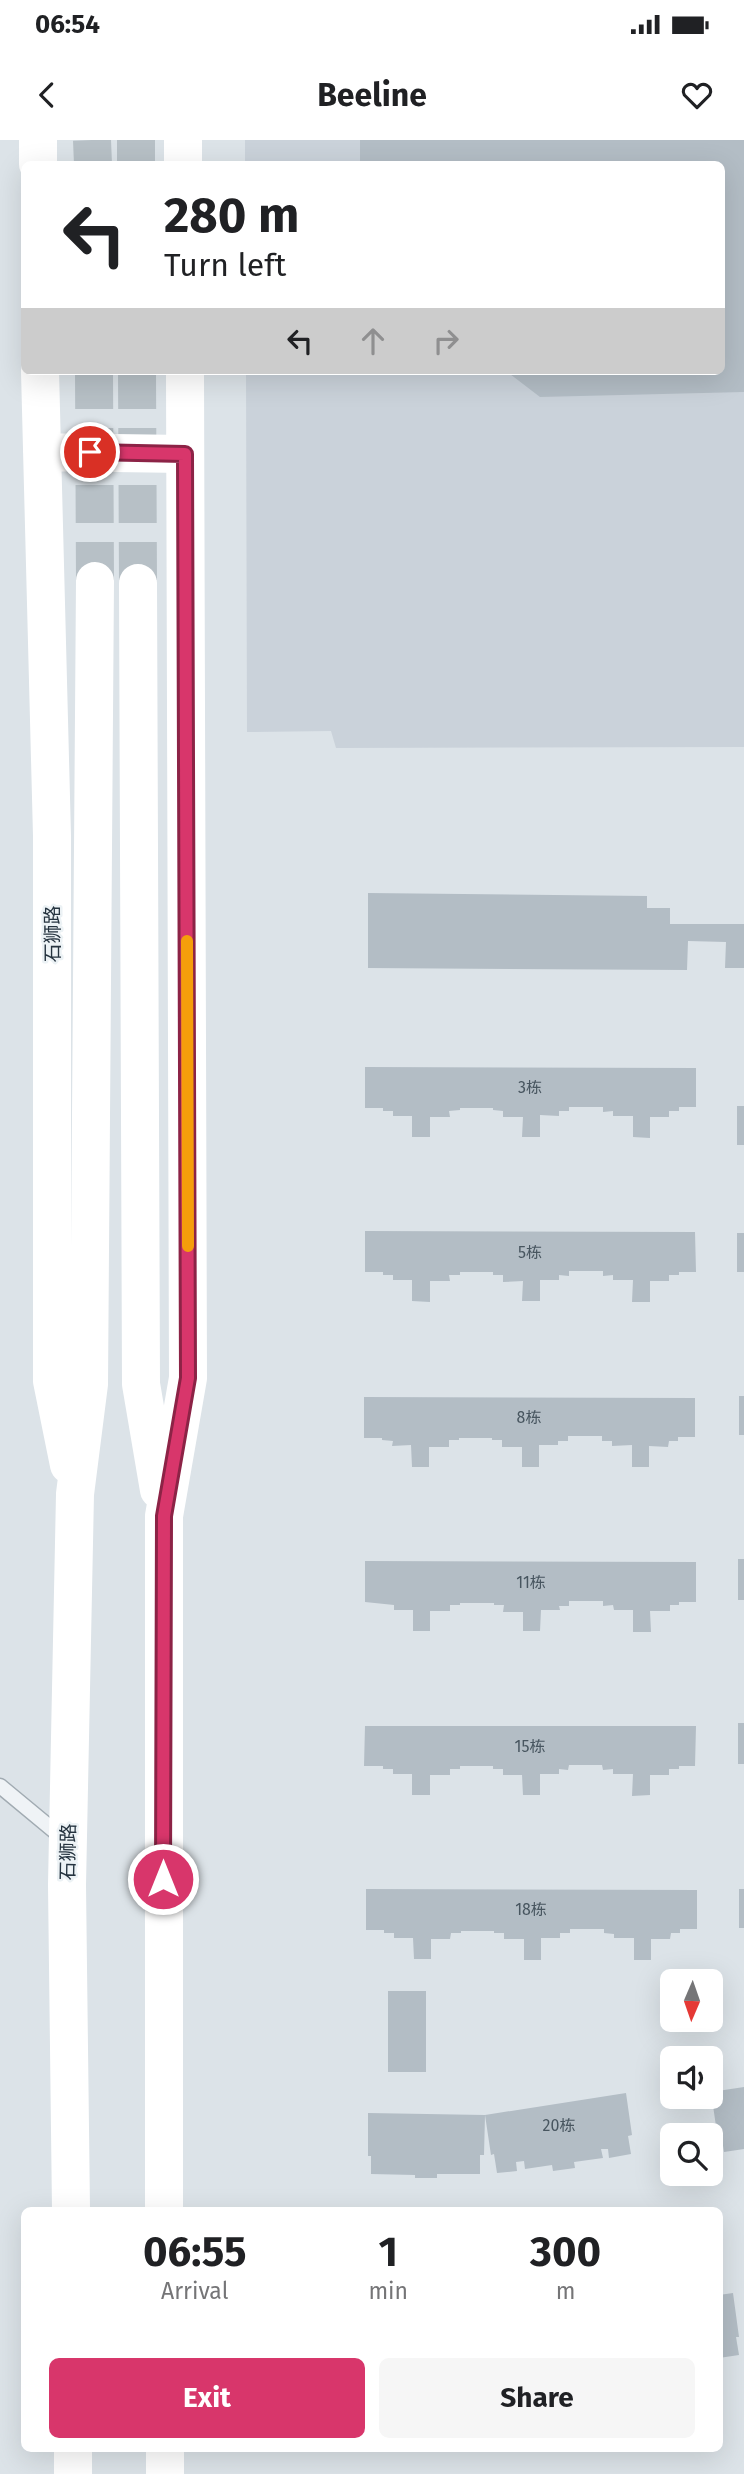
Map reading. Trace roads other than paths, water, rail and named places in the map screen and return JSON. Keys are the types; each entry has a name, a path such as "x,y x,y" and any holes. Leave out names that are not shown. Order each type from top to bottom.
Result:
{"main road":[{"path":"38,140 38,161"},
{"path":"183,140 183,161"},
{"name":"石狮路","path":"40,375 52,850 52,1381 75,1494"},
{"path":"164,2207 164,1516 188,1378 185,375"},
{"path":"42,452 185,454"},
{"name":"石狮路","path":"71,2207 68,1842 75,1494 89,1384 95,581"},
{"path":"138,583 141,1384 164,1516"},
{"path":"73,2452 73,2474"},
{"path":"164,2452 165,2474"}],"lane":[{"path":"0,1786 68,1842"}],"tunnel":[{"path":"92,140 93,161"},
{"path":"136,140 136,161"},
{"path":"94,375 95,581"},
{"path":"137,375 138,583"}]}
